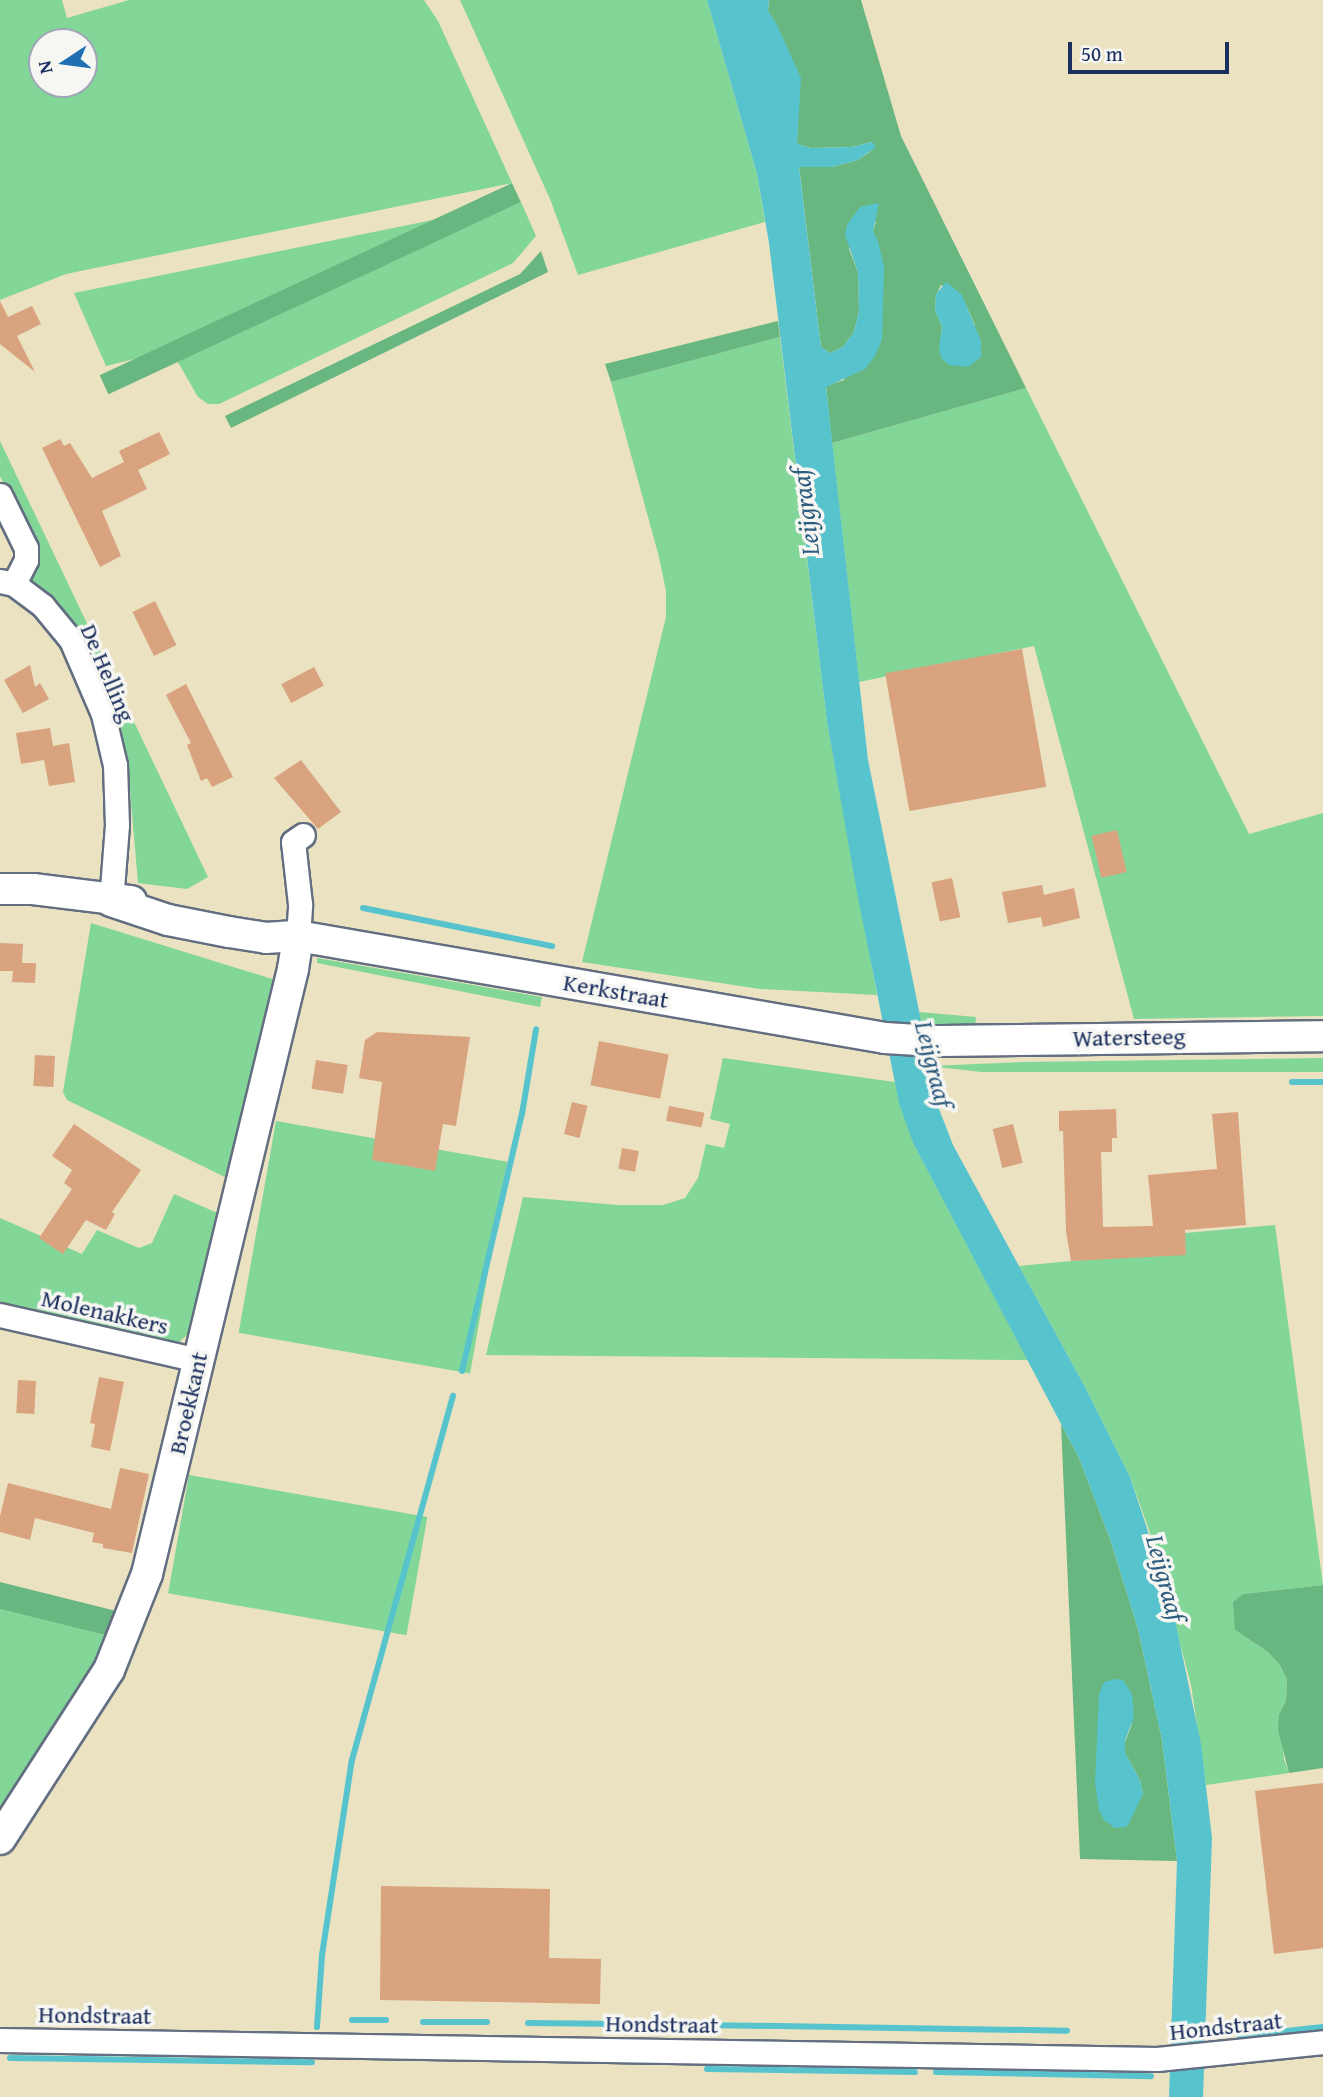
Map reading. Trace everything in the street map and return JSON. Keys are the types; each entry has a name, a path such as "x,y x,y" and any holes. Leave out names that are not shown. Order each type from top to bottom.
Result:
{"street":[{"path":"0,495 26,548 26,560 7,583"},
{"name":"De Helling","path":"7,583 43,606 71,640 103,714 114,765 117,825 111,901"},
{"path":"298,936 300,904 293,842 303,835"},
{"name":"Kerkstraat","path":"0,889 33,889 111,901 168,920 229,932 266,938 298,936 885,1038 935,1041"},
{"name":"Broekkant","path":"0,1839 109,1670 147,1574 293,970 298,936"},
{"name":"Watersteeg","path":"935,1041 1323,1035"},
{"name":"Molenakkers","path":"0,1315 198,1360"},
{"name":"Hondstraat","path":"0,2040 1167,2059 1323,2042"}],"green space":[{"path":"0,0 62,0 67,18 129,0 424,0 438,21 512,183 66,274 0,300"},
{"path":"460,0 707,0 757,174 765,222 578,275 550,199"},
{"path":"769,0 861,0 901,136 1026,388 832,443 826,386 844,380 880,252 873,231 876,221 849,249 858,272 859,311 854,332 843,347 830,353 821,347 799,166 832,167 858,160 871,151 872,142 852,147 811,148 797,144 798,114 768,11","holes":["941,285 965,303 975,325 941,334 942,327 935,310 936,295"]},
{"path":"512,183 521,202 109,394 100,375"},
{"path":"521,202 536,236 513,263 219,404 208,404 198,397 171,350 106,366 74,293"},
{"path":"541,251 548,272 231,428 225,416 520,274"},
{"path":"778,321 780,337 611,382 605,364"},
{"path":"780,337 827,722 877,995 760,989 582,962 666,617 666,591 659,557 611,382"},
{"path":"1026,388 1249,834 1323,813 1323,1016 1134,1019 1034,646 859,682 832,443"},
{"path":"0,441 208,877 187,889 138,883 130,791 107,697 82,643 28,587 27,573 37,554 0,476"},
{"path":"91,923 279,981 231,1180 67,1100 63,1092"},
{"path":"317,958 542,997 540,1007 317,963"},
{"path":"919,1012 976,1017 975,1026 923,1030"},
{"path":"723,1058 895,1082 913,1143 1028,1360 486,1355 523,1197 618,1205 663,1205 685,1198 698,1178 706,1144 724,1148 730,1124 710,1119"},
{"path":"1323,1058 1323,1072 981,1072 930,1066 1023,1062"},
{"path":"276,1121 507,1162 470,1374 239,1333"},
{"path":"174,1194 222,1215 197,1318 188,1334 177,1344 0,1314 0,1218 82,1254 97,1230 139,1248 152,1243"},
{"path":"1275,1225 1323,1585 1243,1594 1235,1630 1268,1652 1280,1665 1287,1680 1286,1700 1279,1714 1284,1759 1289,1773 1206,1785 1191,1685 1153,1541 1130,1477 1019,1266 1164,1252 1163,1235"},
{"path":"1061,1424 1079,1458 1110,1539 1138,1629 1162,1740 1177,1861 1080,1859","holes":["1099,1694 1132,1724 1125,1742 1125,1753 1140,1780 1143,1794"]},
{"path":"189,1475 427,1517 406,1635 168,1593"},
{"path":"0,1582 119,1612 113,1637 0,1609"},
{"path":"1323,1585 1323,1768 1289,1773 1278,1730 1279,1714 1286,1700 1287,1680 1280,1665 1268,1652 1235,1630 1233,1602 1243,1594"},
{"path":"0,1608 109,1636 79,1693 0,1820"}],"water":[{"name":"Leijgraaf","path":"707,0 769,0 768,11 801,78 797,144 811,148 852,147 872,142 876,147 858,160 832,167 799,167 821,347 830,353 843,347 854,332 859,311 858,272 845,235 847,225 860,207 879,203 873,231 884,267 882,339 875,356 865,369 826,387 868,760 939,1109 953,1145 1085,1387 1130,1477 1171,1601 1201,1744 1212,1838 1203,2097 1169,2097 1177,1861 1162,1740 1138,1629 1110,1539 1079,1458 913,1143 899,1103 858,898 827,722 769,243 757,174"},
{"path":"946,282 962,295 981,341 981,357 968,367 949,365 941,358 939,348 942,327 935,310 936,294"},
{"path":"1123,1680 1132,1694 1134,1717 1125,1741 1125,1753 1140,1780 1143,1794 1126,1827 1115,1828 1104,1820 1099,1810 1095,1783 1099,1694 1104,1682"}],"building":[{"path":"0,301 8,317 32,306 41,324 17,336 35,372 0,344"},
{"path":"159,432 170,454 138,470 147,489 102,511 121,556 100,567 42,448 60,439 64,446 70,443 92,478 124,462 119,451"},
{"path":"155,601 176,645 154,656 133,612"},
{"path":"1022,649 1046,787 909,811 885,673"},
{"path":"30,665 35,687 40,683 49,699 23,713 4,680"},
{"path":"314,667 324,686 291,703 281,684"},
{"path":"186,684 233,777 212,787 207,778 201,781 187,745 191,743 166,695"},
{"path":"50,728 53,746 69,743 75,782 49,786 44,760 21,764 16,733"},
{"path":"301,760 341,812 318,829 274,778"},
{"path":"1117,830 1127,872 1101,878 1092,836"},
{"path":"952,878 960,917 940,921 931,882"},
{"path":"1042,885 1044,895 1074,888 1080,918 1043,927 1041,917 1008,923 1002,892"},
{"path":"0,943 23,944 22,963 36,963 35,983 12,982 13,971 0,971"},
{"path":"377,1032 470,1037 456,1126 443,1124 435,1171 372,1160 382,1082 359,1078 365,1040"},
{"path":"599,1041 669,1055 660,1099 590,1085"},
{"path":"35,1055 55,1056 53,1087 33,1086"},
{"path":"316,1060 348,1065 343,1094 311,1089"},
{"path":"572,1102 588,1106 580,1138 564,1134"},
{"path":"669,1106 704,1113 701,1128 666,1121"},
{"path":"1116,1109 1117,1138 1112,1138 1112,1152 1101,1152 1103,1227 1153,1226 1148,1175 1217,1169 1212,1114 1238,1112 1246,1225 1185,1230 1186,1255 1071,1261 1066,1231 1063,1131 1059,1131 1059,1111"},
{"path":"74,1124 141,1170 112,1212 115,1214 106,1230 86,1220 63,1254 39,1238 72,1189 64,1183 72,1170 52,1156"},
{"path":"1013,1124 1023,1163 1002,1168 993,1129"},
{"path":"622,1148 639,1151 635,1172 618,1169"},
{"path":"99,1377 124,1382 110,1451 91,1447 95,1424 90,1423"},
{"path":"18,1380 36,1381 34,1414 16,1413"},
{"path":"120,1468 149,1474 132,1553 103,1548 103,1544 92,1542 94,1533 35,1518 30,1540 0,1532 0,1516 8,1483 111,1509"},
{"path":"1323,1783 1323,1948 1274,1954 1255,1791"},
{"path":"381,1886 550,1889 549,1958 601,1959 600,2004 380,2000"}],"waterway":[{"path":"363,908 552,946"},
{"path":"462,1371 522,1114 536,1029"},
{"path":"1292,1082 1323,1082"},
{"path":"317,2027 322,1955 352,1760 453,1396"},
{"path":"352,2020 386,2020"},
{"path":"423,2022 487,2022"},
{"path":"528,2023 625,2024"},
{"path":"643,2024 1067,2031"},
{"path":"1240,2036 1323,2027"},
{"path":"10,2058 312,2062"},
{"path":"707,2069 915,2072"},
{"path":"936,2072 1151,2076"}]}
